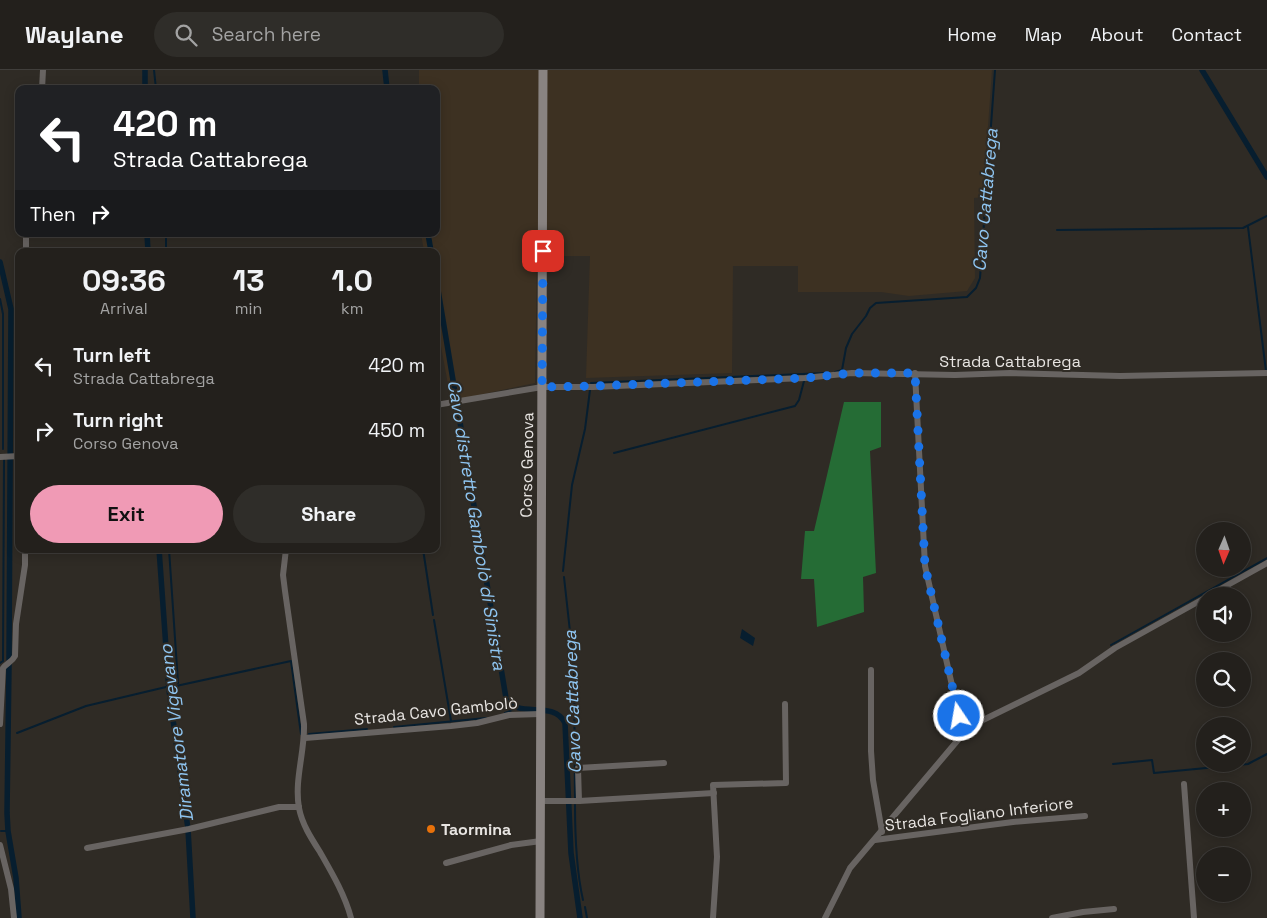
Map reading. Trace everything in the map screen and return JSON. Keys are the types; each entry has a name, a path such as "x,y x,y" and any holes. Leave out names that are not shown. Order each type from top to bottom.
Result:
{"main road":[{"name":"Corso Genova","path":"540,918 543,70"}],"street":[{"path":"42,70 42,85"},
{"name":"Strada Cattabrega","path":"440,404 542,387 806,378 852,373 955,375 1010,373 1120,376 1267,373"},
{"path":"915,373 925,566 962,734"},
{"path":"0,457 13,456"},
{"path":"0,724 3,668 15,656 16,624 25,565 25,553"},
{"path":"286,553 285,591 304,714 305,738 300,764 299,807 306,829 339,889 351,918"},
{"name":"Strada Fogliano Inferiore","path":"1224,587 1267,563"},
{"name":"Strada Fogliano Inferiore","path":"825,918 850,868 876,840 962,734 981,721 1079,673 1115,648 1196,603"},
{"name":"Strada Fogliano Inferiore","path":"872,670 871,751 873,780 882,832"},
{"path":"713,918 717,857 714,785 786,783 785,704"},
{"name":"Strada Cavo Gambolò","path":"305,738 451,726 540,711"},
{"path":"579,801 578,768 664,763"},
{"path":"1184,784 1194,918"},
{"path":"541,801 579,801 714,793"},
{"path":"87,848 186,829 279,807 299,807"},
{"name":"Strada Fogliano Inferiore","path":"876,840 1013,822 1085,816"},
{"path":"446,863 511,845 541,841"},
{"path":"0,845 11,889 14,918"},
{"path":"1052,918 1114,909"}],"shaded area":[{"path":"419,70 992,70 983,197 974,198 975,278 967,291 909,296 881,292 798,292 798,266 733,266 732,373 586,378 590,256 537,256 535,383 451,401 440,341 440,248 423,248 422,237 440,237 440,85 419,85"}],"green space":[{"path":"844,402 881,402 881,447 870,451 876,573 863,577 864,612 817,627 814,579 801,579 805,531 814,531"}],"water":[{"path":"742,629 755,638 753,646 740,638"}],"waterway":[{"name":"Diramatore Vigevano","path":"145,70 145,85"},
{"name":"Cavo distretto Gambolò di Sinistra","path":"154,70 156,85"},
{"name":"Cavo distretto Gambolò di Sinistra","path":"385,70 387,85"},
{"name":"Cavo Cattabrega","path":"835,372 842,370 846,348 852,334 870,308 876,303 967,297 976,288 980,278 995,70"},
{"path":"1202,70 1267,177"},
{"path":"1057,230 1243,228 1267,216"},
{"path":"1248,227 1266,371"},
{"name":"Diramatore Vigevano","path":"147,237 148,248"},
{"name":"Cavo distretto Gambolò di Sinistra","path":"166,237 166,248"},
{"name":"Cavo distretto Gambolò di Sinistra","path":"429,237 430,248"},
{"path":"0,262 11,309 9,659"},
{"path":"0,299 3,314 3,449"},
{"name":"Cavo distretto Gambolò di Sinistra","path":"440,302 506,698 518,708 552,712 565,723 571,853 580,918"},
{"name":"Cavo Cattabrega","path":"591,383 825,373"},
{"path":"614,453 795,406 799,400 804,381"},
{"name":"Cavo Cattabrega","path":"563,571 572,485 585,429 590,390"},
{"path":"0,663 3,661 4,460"},
{"name":"Diramatore Vigevano","path":"159,553 169,690 188,829 193,918"},
{"name":"Cavo distretto Gambolò di Sinistra","path":"169,553 178,683"},
{"path":"424,553 433,615"},
{"path":"1111,645 1267,558"},
{"name":"Cavo Cattabrega","path":"564,577 574,668 575,798"},
{"name":"Cavo distretto Gambolò di Sinistra","path":"434,620 451,721"},
{"name":"Cavo distretto Gambolò di Sinistra","path":"176,686 291,661 301,734"},
{"path":"9,665 7,813 16,878 19,918"},
{"name":"Cavo distretto Gambolò di Sinistra","path":"17,733 86,706 166,687"},
{"name":"Cavo distretto Gambolò di Sinistra","path":"505,713 517,708"},
{"name":"Cavo distretto Gambolò di Sinistra","path":"394,727 486,718"},
{"name":"Cavo distretto Gambolò di Sinistra","path":"309,734 367,729"},
{"path":"1113,764 1152,760 1154,773 1248,764 1267,754"},
{"name":"Cavo Cattabrega","path":"575,805 576,853 583,900"},
{"path":"1,831 8,831"},
{"name":"Cavo Cattabrega","path":"585,907 587,918"}],"place":[{"name":"Taormina","path":"431,829"}],"route":[{"path":"543,251 542,387 806,378 852,373 915,373 925,566 959,716"}]}
